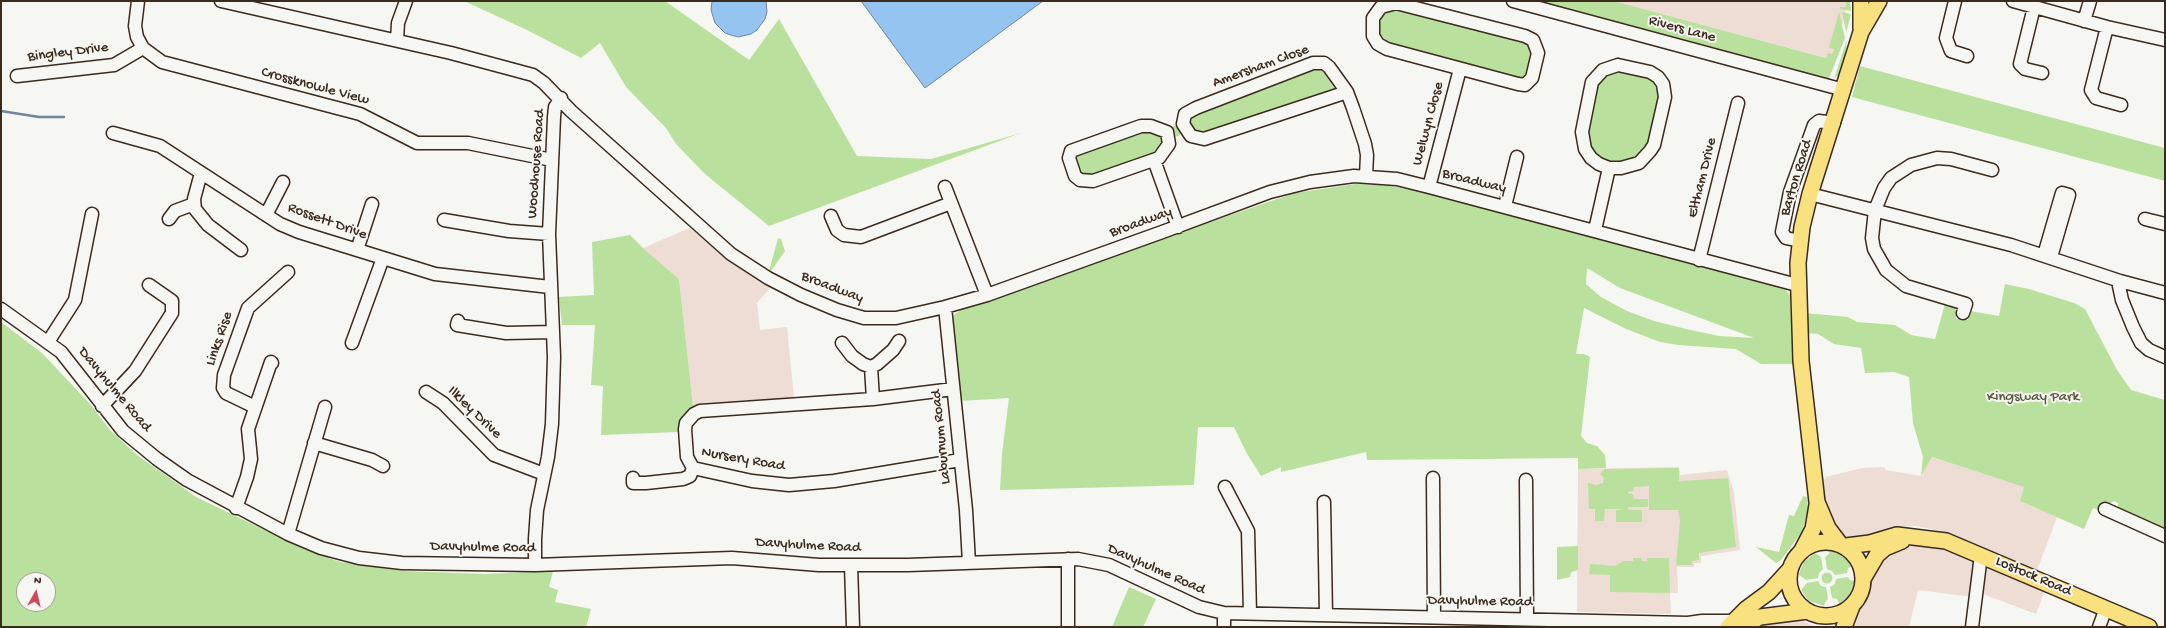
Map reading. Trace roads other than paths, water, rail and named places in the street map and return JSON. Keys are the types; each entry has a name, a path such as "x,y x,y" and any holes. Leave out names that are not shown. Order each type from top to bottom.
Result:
{"main road":[{"name":"Barton Road","path":"1861,1 1861,32"},
{"name":"Barton Road","path":"1817,502 1798,334 1797,285 1800,240 1810,194 1834,123 1861,32 1879,1"},
{"path":"1817,502 1828,528 1860,564 1864,579"},
{"path":"1742,624 1790,569 1813,529 1817,502"},
{"name":"Lostock Road","path":"1843,545 1870,543 1897,535 1914,536 1946,542 1981,555 2149,627"},
{"path":"1844,627 1852,606 1858,598 1864,579 1877,555 1892,545 1914,536"},
{"path":"1800,552 1810,545 1821,542 1843,545"},
{"path":"1790,569 1789,585 1793,596 1799,605 1812,613 1825,627"},
{"path":"1742,624 1771,616 1812,613 1833,615 1852,606"}],"street":[{"path":"138,1 136,33 143,48"},
{"name":"Woodhouse Road","path":"221,1 397,40 532,75 561,98 555,107 549,234 553,332 552,424 535,529 535,565"},
{"path":"397,40 398,23 406,1"},
{"name":"Rivers Lane","path":"1513,1 1844,90"},
{"path":"1955,1 1946,38 1951,52 1967,56"},
{"path":"2013,1 2107,27 2165,40"},
{"path":"2084,21 2090,1"},
{"name":"Welwyn Close","path":"1396,2 1525,36 1533,40 1538,52 1532,78 1525,84 1460,69 1387,49 1378,44 1373,36 1371,27 1373,18 1377,11 1381,7 1396,2"},
{"path":"2034,6 2020,64 2025,69 2042,73"},
{"path":"2107,27 2091,90 2096,98 2120,105"},
{"name":"Bingley Drive","path":"17,76 114,65 131,57 143,48"},
{"name":"Crossknowle View","path":"143,48 154,58 174,66 360,114 417,142 468,143 552,160"},
{"name":"Amersham Close","path":"1154,160 1167,149 1186,114 1196,108 1319,62 1329,67 1347,92 1365,144 1367,155 1366,176"},
{"path":"1618,65 1650,72 1663,84 1665,97 1654,145 1645,158 1639,163 1621,168 1609,168 1599,164 1591,158 1583,140 1582,124 1592,82 1603,70 1618,65"},
{"name":"Welwyn Close","path":"1429,187 1460,69"},
{"path":"1178,227 1154,160 1093,181 1086,182 1075,176 1069,158 1074,149 1140,126 1151,126 1177,131 1194,138 1204,139 1347,92"},
{"name":"Broadway","path":"561,98 571,111 691,217 714,241 731,254 770,279 837,310 864,318 896,318 945,307 987,295 1292,185 1347,177 1366,176 1397,179 1505,206 1699,260 1797,285"},
{"name":"Eltham Drive","path":"1699,260 1738,103"},
{"name":"Barton Road","path":"1800,240 1786,238 1782,232 1790,192 1814,125 1819,121 1834,123"},
{"name":"Rossett Drive","path":"110,132 160,146 266,215 299,232 434,274 550,287"},
{"path":"1505,206 1516,157"},
{"path":"1963,313 1966,304 1906,286 1886,270 1874,249 1872,225 1875,210 1884,188 1891,178 1911,165 1937,158 1951,159 1992,170"},
{"path":"1594,230 1609,168"},
{"path":"201,172 194,209 202,220 240,250"},
{"path":"266,215 283,182"},
{"path":"945,187 987,295"},
{"path":"1810,194 2048,256 2120,281 2165,293"},
{"path":"829,222 844,235 861,237 952,203"},
{"path":"169,219 175,211 194,204"},
{"path":"357,250 372,204"},
{"path":"48,342 75,300 92,214"},
{"path":"2145,219 2165,224"},
{"path":"444,220 509,231 549,234"},
{"path":"352,343 383,258"},
{"name":"Links Rise","path":"255,406 226,393 223,381 248,308 285,278"},
{"path":"2120,281 2119,286 2122,300 2141,343 2149,350 2165,357"},
{"path":"102,406 135,371 174,309 172,301 149,285"},
{"name":"Laburnum Road","path":"945,307 969,563"},
{"name":"Davyhulme Road","path":"1,309 48,342 71,362 102,406 123,431 137,444 186,480 236,508 288,534 339,554 375,560 454,565 535,565 743,558 819,565 969,563 1068,559 1100,562 1199,607 1224,613 1326,615 1380,621 1434,616 1491,623 1527,619 1693,625 1702,621 1742,624"},
{"path":"458,321 457,325 513,334 553,332"},
{"path":"842,343 852,356 863,364 871,367 878,364 893,350 899,341"},
{"path":"236,508 250,468 251,459 248,429 271,362 272,363"},
{"path":"871,367 873,399"},
{"name":"Nursery Road","path":"953,389 873,399 700,411 690,418 685,429 687,457 693,468 769,483 812,484 960,460"},
{"name":"Ilkley Drive","path":"426,392 443,403 494,455 544,474"},
{"path":"288,534 325,407"},
{"path":"314,443 372,460 383,466"},
{"path":"633,478 633,482 646,483 683,479 690,476 693,468"},
{"path":"1433,478 1434,616"},
{"path":"1526,480 1527,619"},
{"path":"1225,487 1248,531 1250,613"},
{"path":"1324,502 1326,615"},
{"path":"2110,509 2165,536"},
{"path":"1972,627 1981,555"},
{"path":"1068,559 1068,627"},
{"path":"851,565 853,627"},
{"path":"2099,627 2106,608"},
{"path":"1224,613 1224,627"}],"water":[{"path":"712,1 766,1 767,12 765,19 757,30 751,34 738,37 725,33 715,23 711,10"},
{"path":"861,1 1043,1 925,88"}],"waterway":[{"path":"1,111 39,117 64,117"}],"park label":[{"name":"Kingsway Park","path":"2033,398"}]}
